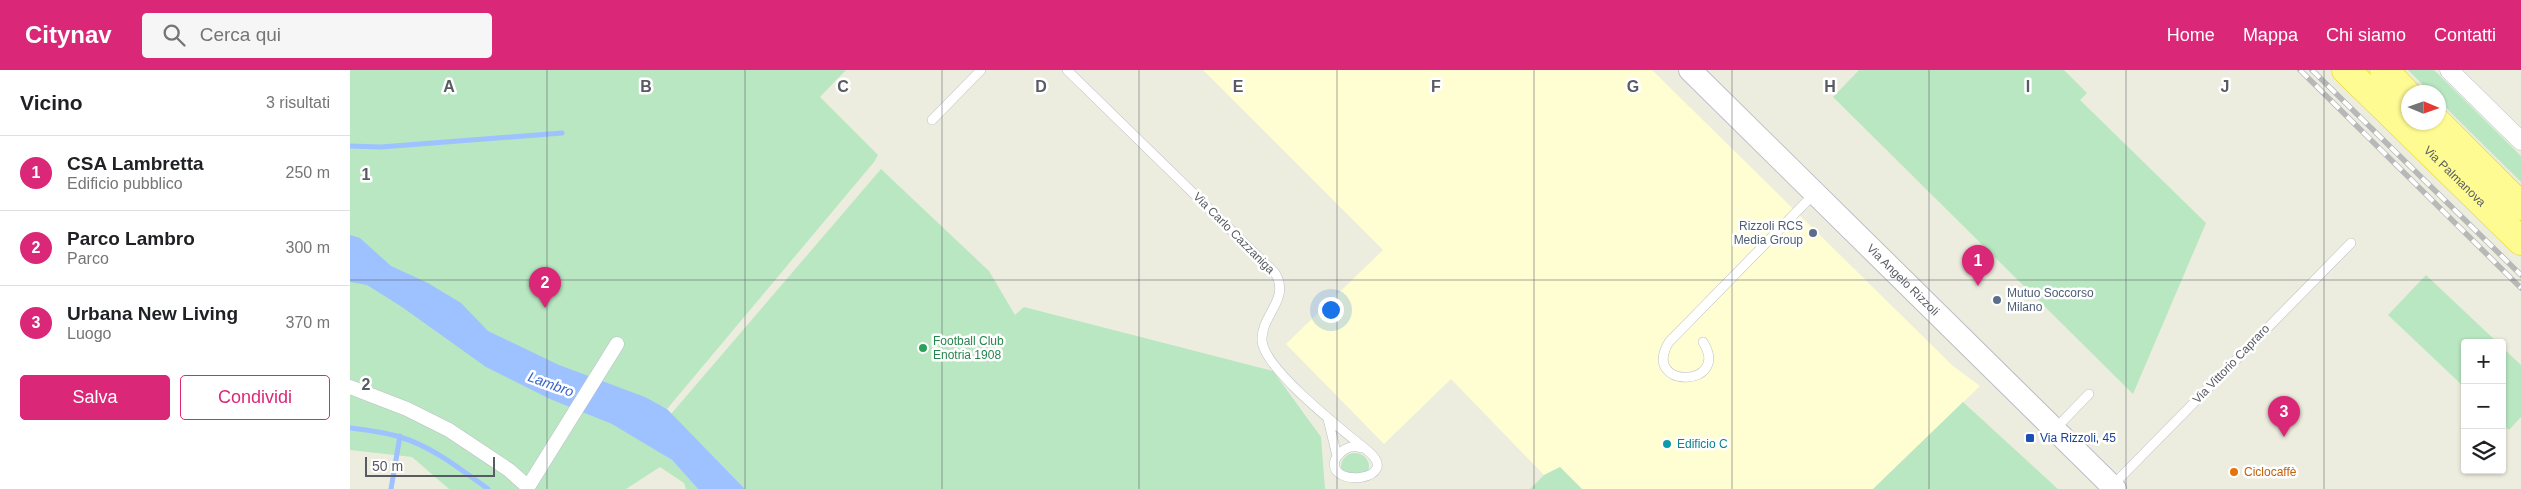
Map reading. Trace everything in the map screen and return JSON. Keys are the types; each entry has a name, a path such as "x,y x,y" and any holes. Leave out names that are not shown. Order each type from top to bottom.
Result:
{"highway":[{"name":"Via Palmanova","path":"2346,70 2521,241"},
{"path":"2384,70 2401,88"},
{"name":"Via Palmanova","path":"2445,130 2521,206"}],"street":[{"name":"Via Angelo Rizzoli","path":"1690,70 2114,488"},
{"path":"2449,70 2521,141"},
{"path":"350,387 407,409 449,430 509,470 528,487 614,349"}],"lane":[{"path":"932,120 981,70"},
{"name":"Via Carlo Cazzaniga","path":"1067,70 1275,273 1280,284 1280,292 1263,331 1262,341 1265,352 1274,365 1328,418 1372,456 1376,469 1370,482 1361,487"},
{"path":"1703,342 1708,355 1708,362 1700,374 1687,379 1680,378 1669,370 1664,356 1669,342 1815,193"},
{"name":"Via Vittorio Capraro","path":"2114,488 2351,243"},
{"path":"2055,430 2089,394"},
{"path":"1328,418 1337,456 1334,473 1340,482 1349,487"},
{"path":"1337,456 1348,447 1362,448"}],"shaded area":[{"path":"1203,70 1652,70 1953,366 1980,386 1873,489 1582,489 1560,467 1544,475 1451,379 1384,444 1286,344 1383,250"}],"green space":[{"path":"350,70 846,70 820,97 878,155 667,409 662,406 637,438 672,460 698,489 686,489 684,483 660,467 626,489 449,489 412,457 350,450"},
{"path":"1859,70 2064,70 2087,93 2080,100 2206,223 2133,394 1833,97"},
{"path":"2408,70 2434,70 2521,156 2521,182 2446,108 2446,85 2423,85"},
{"name":"Football Club Enotria 1908","path":"881,169 989,271 1015,315 1024,307 1273,371 1321,437 1325,489 745,489 671,414"},
{"path":"2426,275 2494,339 2461,339 2461,384 2388,315"},
{"path":"2506,351 2521,365 2521,417 2509,430 2506,427"},
{"path":"1963,402 2058,489 1873,489"},
{"path":"1355,453 1365,457 1369,467 1365,477 1355,481 1345,477 1341,467 1345,457"},
{"path":"1560,467 1582,489 1530,489 1544,475"}],"water":[{"name":"Lambro","path":"350,235 360,238 391,266 428,283 461,303 488,331 559,365 645,397 667,409 745,489 698,489 672,460 612,424 550,399 486,367 402,307 367,285 350,282"}],"waterway":[{"path":"350,146 381,147 562,133"},
{"path":"350,428 369,430 412,441 446,459 488,489"},
{"path":"391,489 400,436"}],"railway":[{"path":"2300,70 2521,288"},
{"path":"2312,70 2521,275"}],"place":[{"name":"Rizzoli RCS Media Group","path":"1813,233"},
{"name":"CSA Lambretta","path":"1978,286"},
{"name":"Mutuo Soccorso Milano","path":"1997,300"},
{"name":"Parco Lambro","path":"545,308"},
{"name":"Football Club Enotria 1908","path":"923,348"},
{"name":"Urbana New Living","path":"2284,437"},
{"name":"Via Rizzoli, 45","path":"2030,438"},
{"name":"Edificio C","path":"1667,444"},
{"name":"Ciclocaffè","path":"2234,472"}]}
